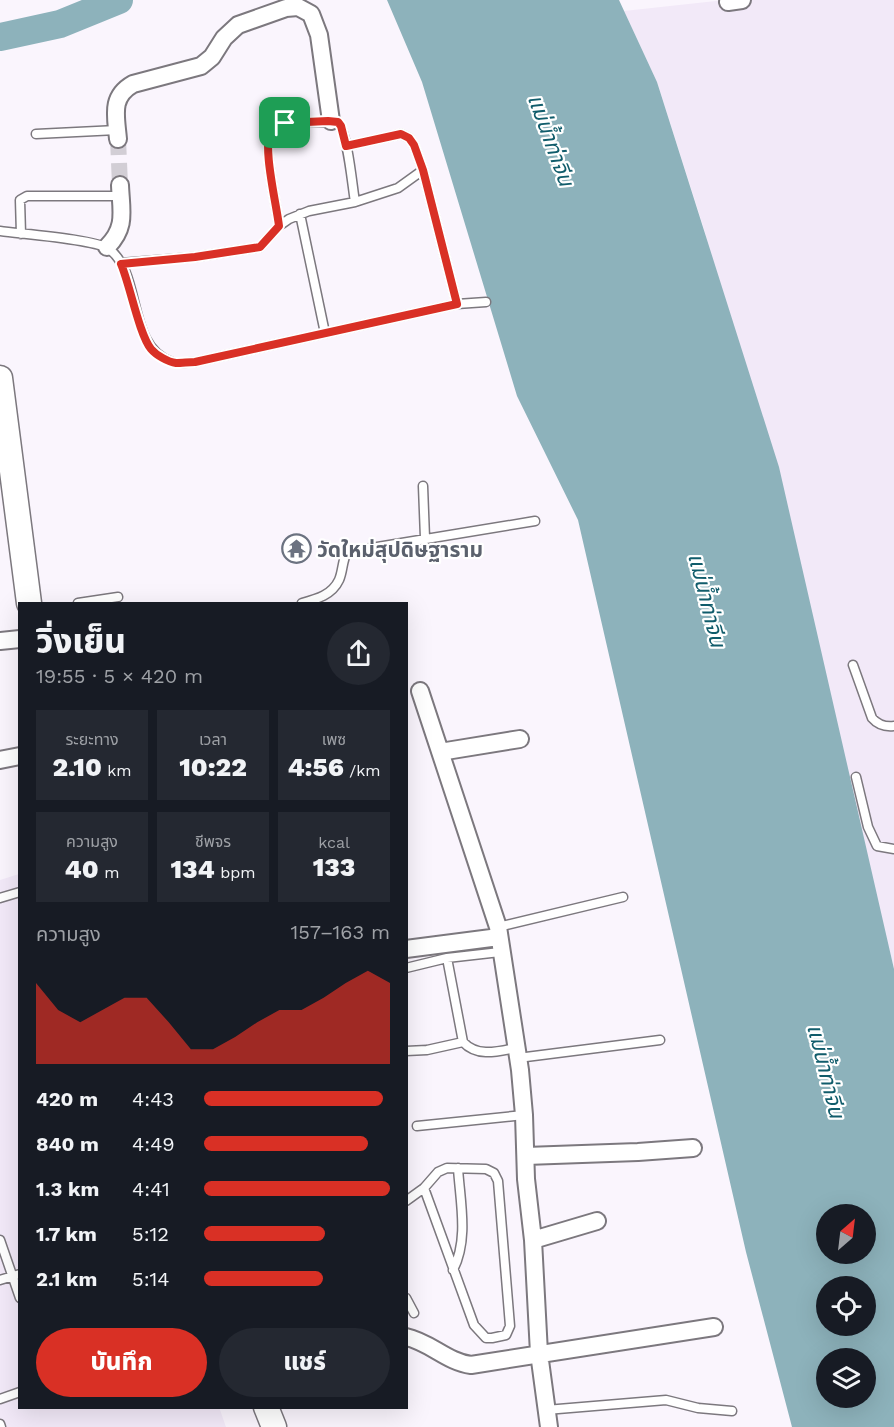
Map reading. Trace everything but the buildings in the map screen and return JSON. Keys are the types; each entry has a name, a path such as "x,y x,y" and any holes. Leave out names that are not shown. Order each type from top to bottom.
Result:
{"main road":[{"path":"0,378 9,513 29,602"},
{"path":"267,1409 274,1427"}],"street":[{"path":"118,135 116,105 118,96 125,89 133,84 201,66 212,57 224,38 238,25 286,8 298,7 311,14 319,35 331,121"},
{"path":"107,247 121,229 120,190"},
{"path":"0,641 18,639"},
{"path":"420,691 499,939 524,1115 526,1179 533,1240 539,1353 549,1427"},
{"path":"440,752 520,739"},
{"path":"0,760 18,756"},
{"path":"408,950 499,939"},
{"path":"526,1156 693,1148"},
{"path":"533,1240 597,1221"},
{"path":"408,1338 448,1359 471,1365 714,1327"}],"lane":[{"path":"279,226 268,154 268,133 271,126 285,123 338,122 346,146 355,202"},
{"path":"36,134 118,135"},
{"path":"346,146 401,134 409,138 414,145 423,170 457,304"},
{"path":"121,264 195,257 260,247 279,226 300,214 385,194 398,188 423,170"},
{"path":"21,234 20,200 27,196 120,190"},
{"path":"300,214 325,333"},
{"path":"0,231 107,247 118,257 128,280 140,324 151,348 174,363 195,362 457,304 486,302"},
{"path":"423,486 425,538"},
{"path":"305,602 327,595 338,581 342,561 347,552 535,521"},
{"path":"85,602 118,597"},
{"path":"854,665 872,718 884,726 894,726"},
{"path":"856,777 868,827 877,846 894,849"},
{"path":"0,898 18,893"},
{"path":"408,968 447,958 623,897"},
{"path":"447,958 463,1042 470,1049 493,1053 517,1053 660,1040"},
{"path":"408,1051 427,1050 463,1042"},
{"path":"417,1126 524,1115"},
{"path":"408,1200 424,1188 438,1172 447,1168 486,1169 494,1173 498,1181 510,1326 506,1335 486,1338 480,1333 468,1313 424,1188"},
{"path":"453,1270 460,1257 463,1244 458,1168"},
{"path":"0,1240 16,1275 0,1280"},
{"path":"408,1302 414,1313"},
{"path":"0,1399 18,1393"},
{"path":"546,1410 666,1400 698,1408 732,1411"}],"shaded area":[{"path":"725,0 894,0 894,968 704,229 657,82 624,11"},
{"path":"18,874 18,1409 220,1409 226,1427 0,1427 0,880"}],"water":[{"name":"แม่น้ำท่าจีน","path":"387,0 619,0 657,82 779,467 894,969 894,1427 792,1427 746,1252 578,520 517,396 422,82"}],"waterway":[{"path":"0,37 60,24 119,0"}],"tunnel":[{"path":"118,139 120,185"}],"place":[{"name":"วัดใหม่สุปดิษฐาราม","path":"296,549"}],"route":[{"path":"338,122 346,146 401,134 409,138 423,170 457,304 195,362 174,363 161,357 151,348 140,324 128,280 121,264 195,257 260,247 279,226 268,154 268,133 271,126 285,123 338,122"}]}
